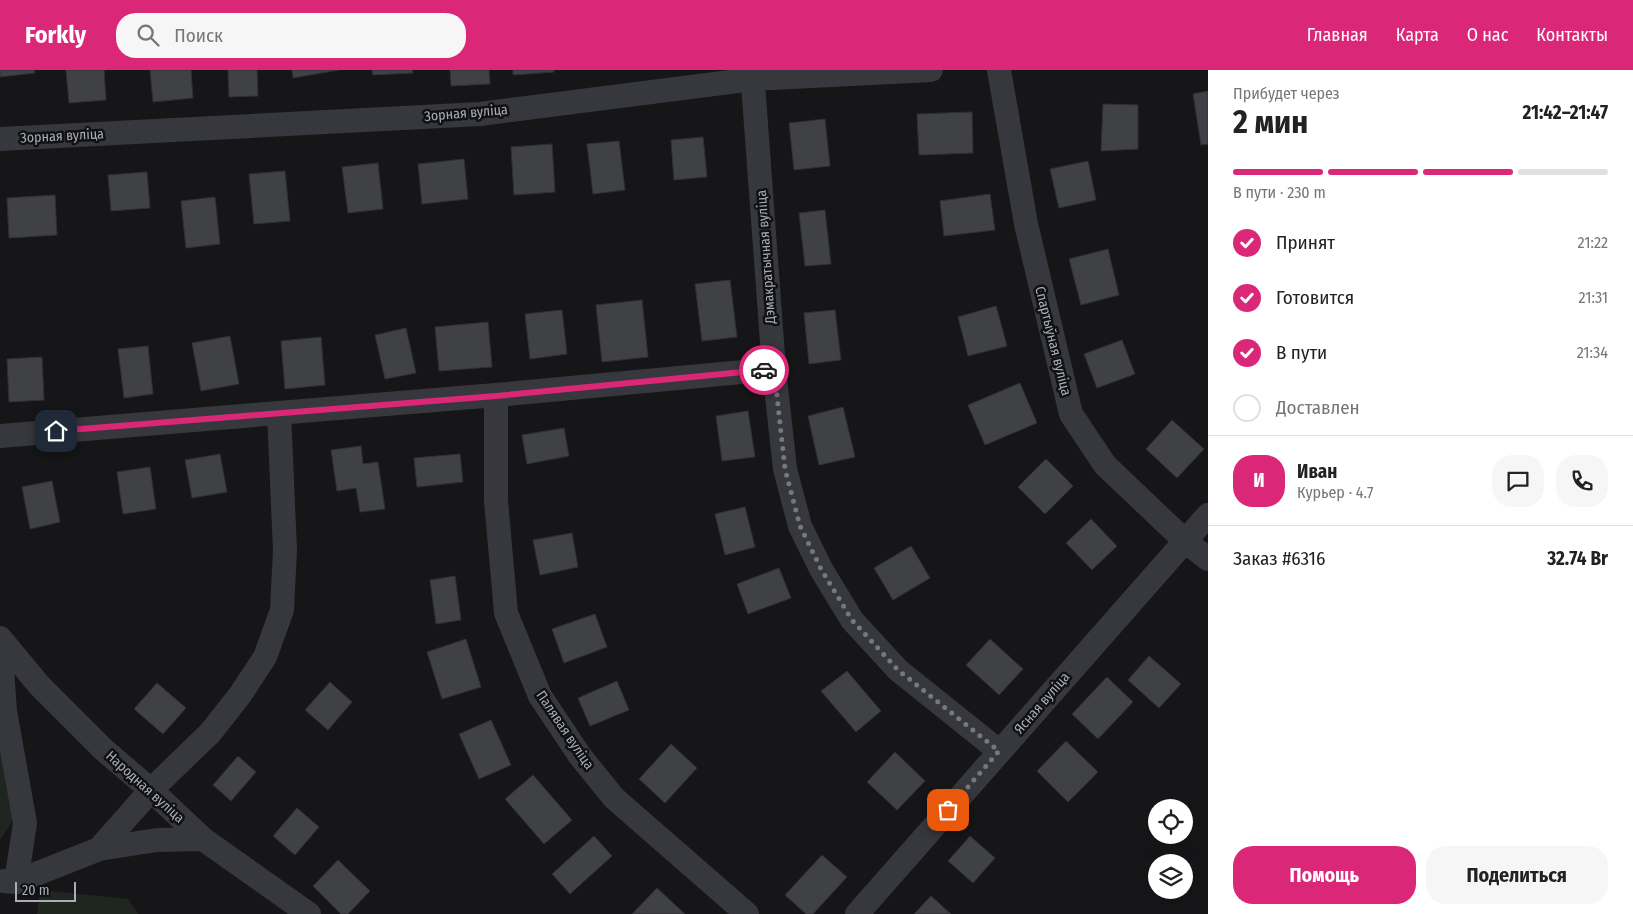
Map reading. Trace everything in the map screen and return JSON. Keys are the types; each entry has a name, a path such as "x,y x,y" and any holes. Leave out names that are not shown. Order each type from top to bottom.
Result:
{"street":[{"name":"Зорная вуліца","path":"0,139 480,114 752,75 931,70"},
{"name":"Спартыўная вуліца","path":"999,70 1026,224 1071,414 1105,465 1208,559"},
{"name":"Дэмакратычная вуліца","path":"752,75 774,369 785,469 800,526 821,569 852,620 898,670 999,751"},
{"path":"0,436 496,396 774,369"},
{"name":"Палявая вуліца","path":"496,396 496,500 506,613 540,696 580,756 614,798 747,914"},
{"path":"99,849 151,790 210,733 240,696 265,657 282,610 285,550 279,413"},
{"name":"Ясная вуліца","path":"857,914 1208,515"},
{"path":"0,640 5,711 25,823 8,881"},
{"name":"Народная вуліца","path":"0,640 39,685 104,750 151,790 203,840 309,914"},
{"path":"8,881 99,849 157,840 203,840"}],"shaded area":[{"path":"0,742 13,820 0,840"},
{"path":"40,890 128,899 138,914 37,914"}],"building":[{"path":"0,70 34,70 35,73 0,77"},
{"path":"66,70 104,70 106,100 69,103"},
{"path":"150,70 191,70 193,98 153,102"},
{"path":"228,70 257,70 258,96 229,97"},
{"path":"292,70 339,70 293,78"},
{"path":"372,70 412,70 413,73 373,75"},
{"path":"450,70 489,70 490,84 451,86"},
{"path":"513,70 554,70 554,72 513,75"},
{"path":"1208,91 1208,144 1201,145 1193,94"},
{"path":"1103,104 1138,105 1138,149 1101,151"},
{"path":"972,112 973,153 919,155 917,114"},
{"path":"825,119 830,166 794,170 789,123"},
{"path":"703,137 707,177 674,180 671,140"},
{"path":"619,141 625,190 593,194 587,144"},
{"path":"552,144 555,192 514,195 511,147"},
{"path":"464,159 468,199 422,204 418,164"},
{"path":"1088,161 1096,200 1059,208 1050,169"},
{"path":"378,163 383,209 348,213 342,167"},
{"path":"285,171 290,221 254,224 249,174"},
{"path":"147,172 150,208 111,211 108,175"},
{"path":"990,194 995,230 944,236 940,201"},
{"path":"55,195 57,235 9,238 7,198"},
{"path":"215,197 220,244 186,248 181,201"},
{"path":"825,210 831,264 805,266 799,213"},
{"path":"1108,249 1119,295 1081,305 1069,259"},
{"path":"730,280 737,337 702,341 695,284"},
{"path":"642,300 648,357 602,362 596,305"},
{"path":"996,306 1007,346 968,356 958,317"},
{"path":"562,310 567,354 530,359 525,314"},
{"path":"835,310 841,360 809,364 804,313"},
{"path":"488,322 492,367 439,371 435,327"},
{"path":"406,328 416,373 385,379 375,335"},
{"path":"230,336 239,384 201,391 192,343"},
{"path":"321,337 325,385 285,389 281,341"},
{"path":"1122,340 1135,374 1097,388 1084,354"},
{"path":"148,346 153,394 124,398 118,349"},
{"path":"42,357 44,400 9,402 7,359"},
{"path":"1020,383 1037,423 985,445 968,405"},
{"path":"843,407 855,457 819,465 808,416"},
{"path":"748,411 755,457 722,461 716,416"},
{"path":"1172,420 1204,449 1177,478 1146,449"},
{"path":"564,428 569,456 527,464 522,435"},
{"path":"361,446 363,464 378,462 385,509 360,512 356,488 337,491 331,450"},
{"path":"220,454 227,492 192,498 185,460"},
{"path":"460,454 463,482 417,487 414,458"},
{"path":"1046,459 1073,486 1045,514 1018,487"},
{"path":"150,467 156,509 123,514 117,472"},
{"path":"52,481 60,522 30,529 22,487"},
{"path":"745,507 755,547 725,555 715,514"},
{"path":"1091,519 1117,546 1092,570 1066,543"},
{"path":"572,533 578,567 540,575 533,540"},
{"path":"911,546 930,578 893,600 874,568"},
{"path":"779,568 791,598 748,614 737,584"},
{"path":"455,576 461,620 436,624 430,580"},
{"path":"595,614 607,647 564,663 552,629"},
{"path":"466,639 481,687 442,699 427,652"},
{"path":"990,639 1023,669 999,695 966,665"},
{"path":"1149,656 1181,684 1159,708 1128,680"},
{"path":"847,671 881,711 856,732 821,691"},
{"path":"1107,677 1133,702 1098,739 1072,714"},
{"path":"617,681 629,710 590,726 578,698"},
{"path":"330,682 352,702 328,730 305,710"},
{"path":"157,683 186,708 163,734 134,709"},
{"path":"491,720 511,765 479,779 459,734"},
{"path":"1066,741 1098,772 1068,802 1037,771"},
{"path":"671,744 697,768 665,803 639,779"},
{"path":"895,752 925,781 897,810 867,782"},
{"path":"238,756 256,772 231,801 213,785"},
{"path":"533,775 572,820 544,844 505,799"},
{"path":"297,808 319,827 295,855 273,836"},
{"path":"594,836 612,856 570,894 552,874"},
{"path":"970,836 995,858 973,883 948,861"},
{"path":"822,855 847,877 813,914 806,914 785,895"},
{"path":"338,860 370,891 348,914 341,914 313,886"},
{"path":"657,888 685,914 632,914"},
{"path":"931,896 951,914 914,914"}],"way so far":[{"path":"764,370 774,369 785,469 800,526 821,569 852,620 898,670 999,751 948,810"}],"route":[{"path":"56,431 496,396 764,370"}]}
